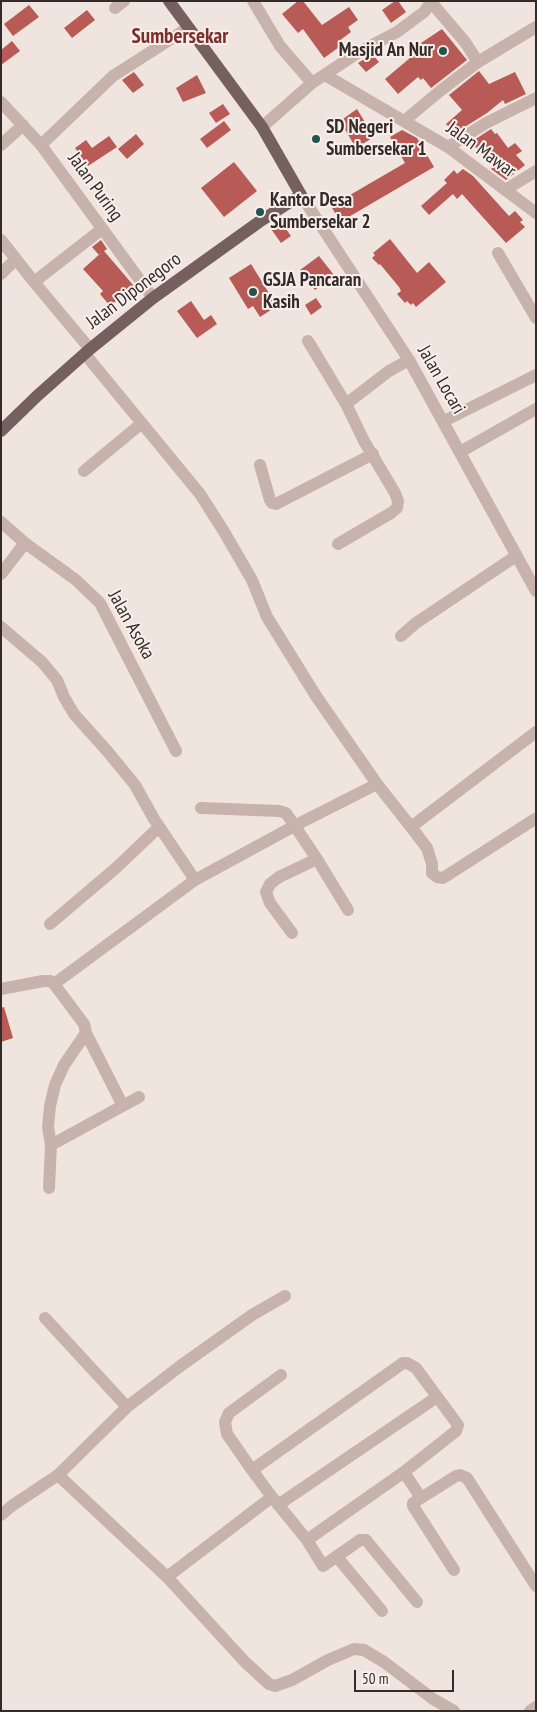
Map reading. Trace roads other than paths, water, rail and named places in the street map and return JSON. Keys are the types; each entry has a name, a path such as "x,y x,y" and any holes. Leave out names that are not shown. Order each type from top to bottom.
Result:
{"main road":[{"path":"168,1 262,127 301,195"},
{"name":"Jalan Diponegoro","path":"1,431 87,352 153,298 259,222 301,195"}],"street":[{"path":"253,1 280,46 312,83"},
{"path":"262,127 312,83 359,52 397,32 424,12 431,2 465,42 478,62"},
{"path":"40,145 113,76 188,28"},
{"path":"404,121 478,62 536,28"},
{"name":"Jalan Mawar","path":"325,75 448,147 536,213"},
{"path":"448,147 486,123 536,98"},
{"name":"Jalan Puring","path":"1,102 40,145 153,298"},
{"path":"1,145 23,125"},
{"path":"505,190 536,171"},
{"name":"Jalan Locari","path":"301,195 410,360 536,591"},
{"path":"34,282 102,229"},
{"path":"1,240 142,423 200,494 252,580 267,617 316,696 377,784 427,848 432,864 432,873 442,878 535,819"},
{"path":"498,254 536,318"},
{"path":"1,274 16,260"},
{"path":"308,341 346,404 364,441 398,501 397,508 391,513 338,544"},
{"path":"346,404 389,371 410,360"},
{"path":"444,421 536,374"},
{"path":"460,452 536,409"},
{"path":"84,471 142,423"},
{"path":"260,464 270,500 276,504 373,454"},
{"name":"Jalan Asoka","path":"1,522 76,580 100,603 176,751"},
{"path":"1,574 25,542"},
{"path":"401,636 416,623 516,556"},
{"path":"1,627 42,662 57,680 74,714 135,785 159,827 195,880"},
{"path":"412,827 536,732"},
{"path":"54,984 195,880 377,784"},
{"path":"201,808 279,811 289,816 318,859 348,910"},
{"path":"50,924 116,868 159,827"},
{"path":"292,934 270,903 266,892 270,884 279,877 318,859"},
{"path":"1,989 42,981 54,984 84,1024 86,1033 123,1106"},
{"path":"48,1188 51,1146 48,1127 55,1085 64,1065 86,1033"},
{"path":"51,1146 139,1097"},
{"path":"1,1515 14,1504 58,1475 127,1407 252,1315 285,1296"},
{"path":"45,1318 127,1407"},
{"path":"252,1470 404,1362 414,1366 458,1425 455,1434 306,1540"},
{"path":"281,1375 229,1413 225,1422 227,1434 275,1501 306,1540 323,1566 360,1540 366,1540 417,1602"},
{"path":"168,1577 275,1501 437,1396"},
{"path":"404,1472 421,1498"},
{"path":"58,1475 168,1577 245,1662 269,1684 275,1686 292,1680 328,1660 354,1649 364,1650 384,1662 433,1699 454,1711"},
{"path":"454,1570 413,1506 413,1503 460,1475 467,1478 536,1586"},
{"path":"337,1557 382,1611"},
{"path":"530,1711 536,1707"}],"place":[{"name":"Masjid An Nur","path":"443,51"},
{"name":"SD Negeri Sumbersekar 1","path":"316,139"},
{"name":"Kantor Desa Sumbersekar 2","path":"260,212"},
{"name":"GSJA Pancaran Kasih","path":"253,292"}],"district":[{"name":"Sumbersekar","path":"180,37"}]}
